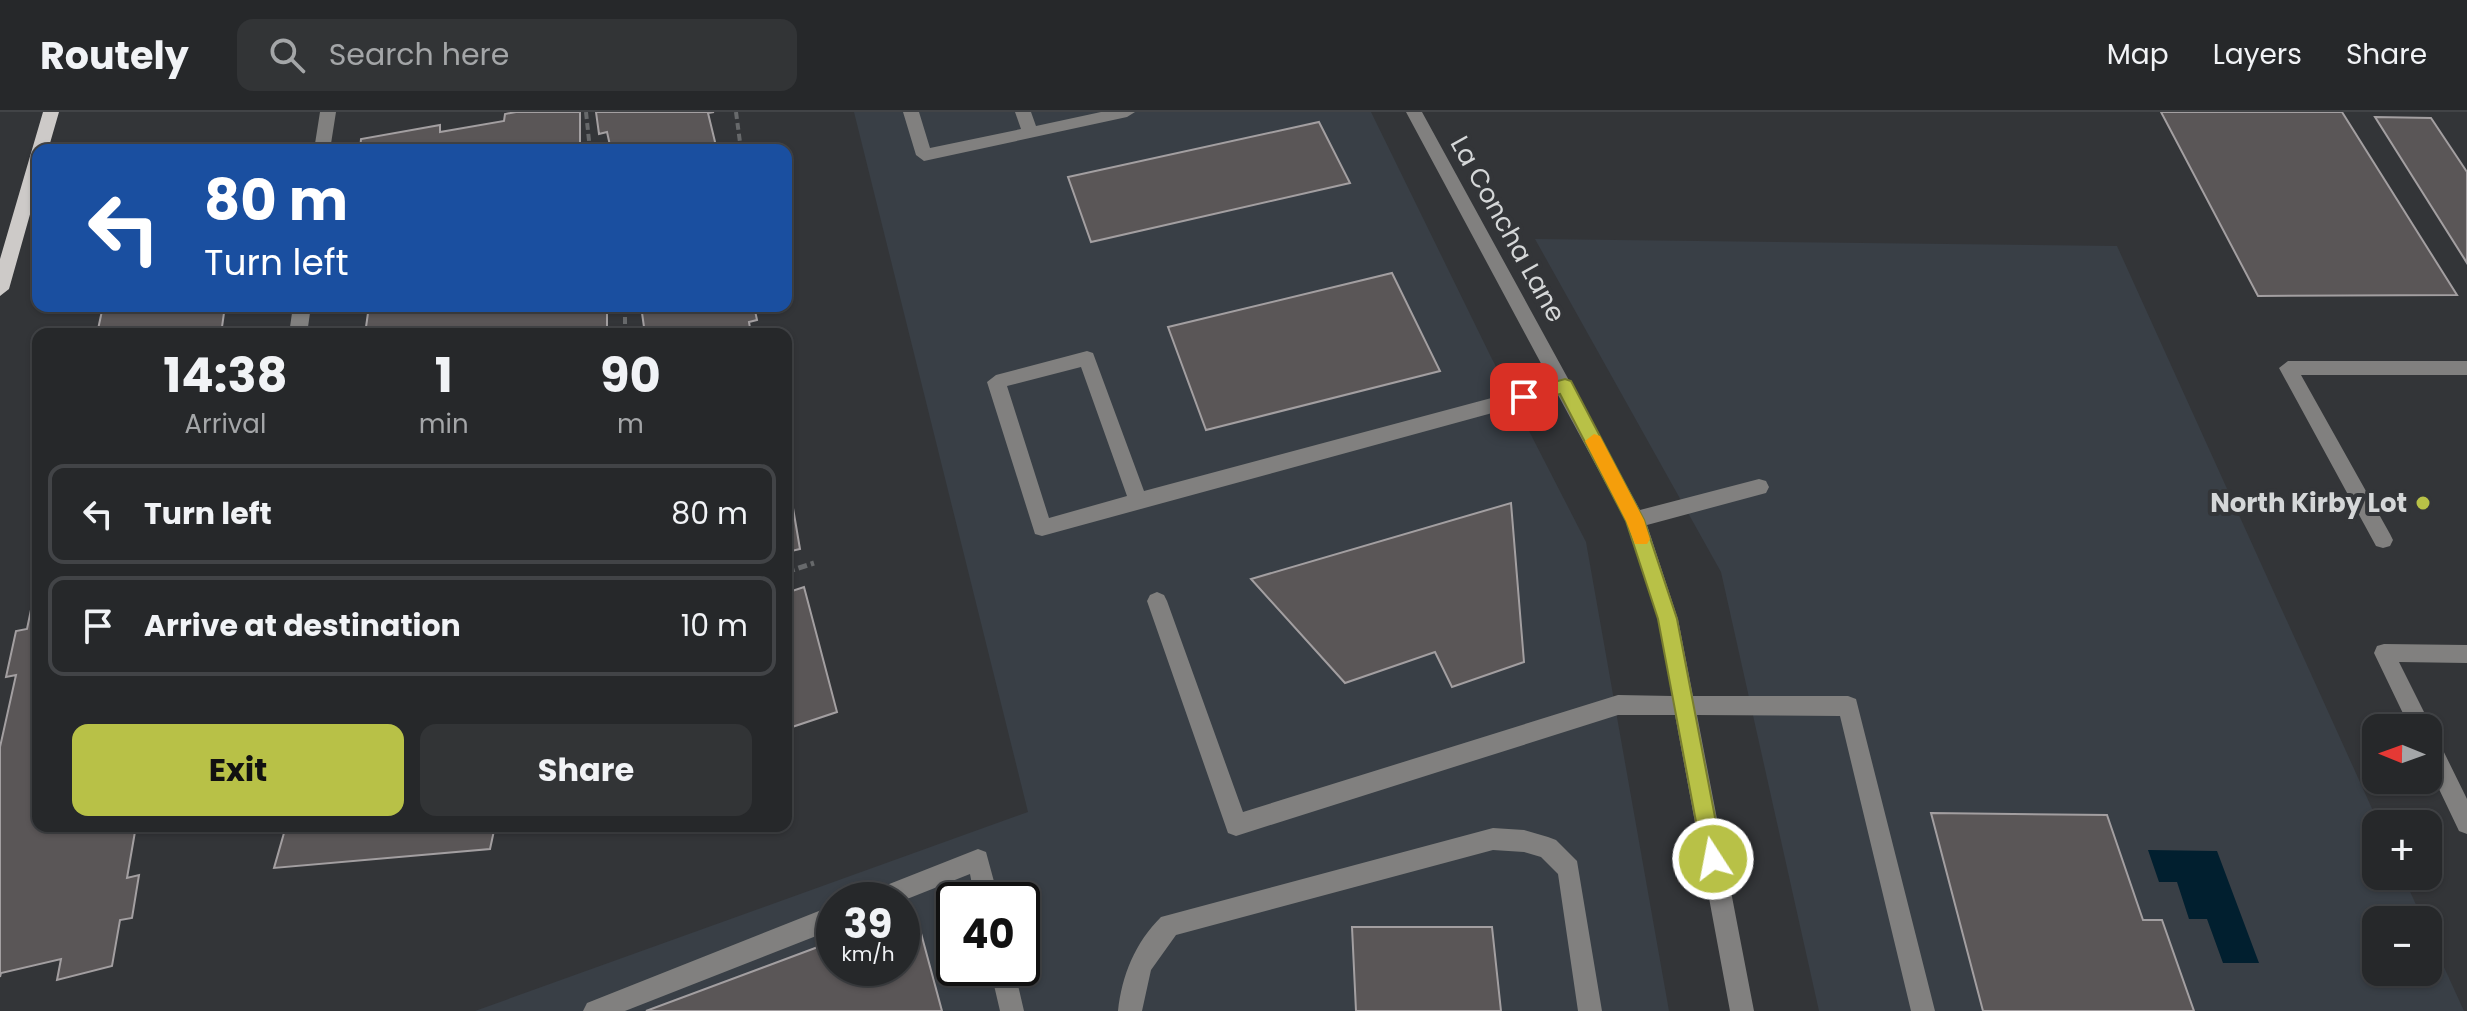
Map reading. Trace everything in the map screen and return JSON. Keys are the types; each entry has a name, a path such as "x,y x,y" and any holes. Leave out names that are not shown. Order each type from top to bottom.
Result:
{"main road":[{"path":"42,144 51,112"},
{"path":"1,285 32,178"}],"street":[{"path":"323,144 328,112"},
{"path":"911,112 924,155 1127,112"},
{"path":"1023,112 1030,133"},
{"name":"La Concha Lane","path":"1414,112 1635,520 1668,619 1742,1011"},
{"path":"1138,501 1087,358 996,382 1042,528 1565,386"},
{"path":"2383,540 2288,368 2467,368"},
{"path":"1635,520 1759,487"},
{"path":"1157,601 1236,825 1618,705 1848,706 1923,1011"},
{"path":"2414,714 2384,653 2467,654"},
{"path":"2442,772 2467,823"},
{"path":"1130,1011 1131,992 1141,965 1153,939 1169,925 1493,839 1524,841 1548,848 1569,869 1590,1011"},
{"path":"920,883 978,860 983,882"},
{"path":"595,1011 816,924"},
{"path":"1006,986 1012,1011"}],"path":[{"path":"586,112 589,144"},
{"path":"736,112 740,144"},
{"path":"792,570 814,563"}],"shaded area":[{"path":"854,112 1371,112 1586,542 1669,1011 475,1011 816,888 816,986 920,986 920,882 833,882 1028,812"},
{"path":"1535,239 2117,246 2362,786 2362,794 2365,794 2373,810 2362,810 2362,890 2409,890 2417,906 2362,906 2362,986 2442,986 2442,963 2464,1011 1819,1011 1721,572"}],"water":[{"path":"2148,850 2217,851 2259,963 2223,963 2207,919 2189,919 2177,882 2159,882"}],"building":[{"path":"580,112 580,144 361,144 361,139 440,125 440,132 504,121 505,114"},
{"path":"596,112 714,112 708,113 716,144 610,144 607,132 599,134"},
{"path":"2161,112 2342,112 2457,295 2258,296"},
{"path":"2375,117 2431,118 2467,172 2467,263"},
{"path":"1319,122 1350,183 1091,242 1068,177"},
{"path":"1392,273 1440,371 1206,430 1168,327"},
{"path":"102,312 224,312 222,328 98,328"},
{"path":"368,312 607,312 607,328 366,328"},
{"path":"642,312 755,312 757,320 749,322 750,328 644,328"},
{"path":"792,502 800,549 792,551"},
{"path":"1511,503 1524,662 1452,687 1435,652 1345,683 1251,579"},
{"path":"804,587 837,712 792,727 792,591"},
{"path":"32,605 32,832 135,832 127,878 139,875 132,918 120,920 112,966 57,980 61,959 1,973 0,977 0,747 16,675 6,677 16,631 27,629"},
{"path":"1931,813 2107,815 2143,920 2162,920 2194,1011 1983,1011"},
{"path":"284,832 494,832 490,849 274,868"},
{"path":"1352,927 1492,927 1501,1011 1356,1011"},
{"path":"920,930 942,1011 646,1011 816,948 816,986 920,986"}],"slow traffic":[{"path":"1594,441 1635,520 1641,539"}],"place":[{"name":"North Kirby Lot","path":"2423,503"}],"route":[{"path":"1524,397 1565,386 1635,520 1668,619 1713,859"}]}
